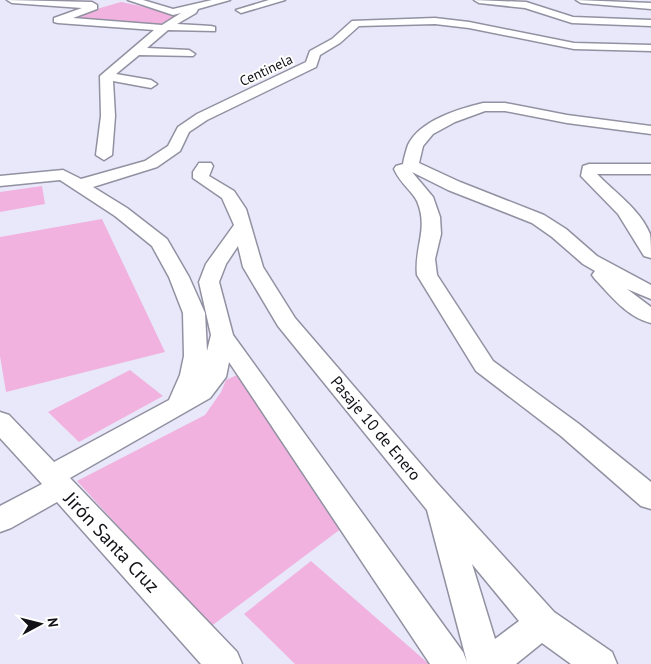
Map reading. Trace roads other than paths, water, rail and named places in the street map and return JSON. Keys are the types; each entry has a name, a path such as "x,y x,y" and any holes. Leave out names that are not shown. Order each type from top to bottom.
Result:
{"street":[{"path":"12,0 92,5 93,7 58,20 64,22 211,29"},
{"path":"138,0 173,12 225,0"},
{"path":"241,10 280,0"},
{"path":"479,0 526,5 572,20 650,22"},
{"path":"581,0 651,6"},
{"path":"106,76 164,28 192,11 193,8"},
{"name":"Centinela","path":"80,185 151,164 167,155 174,148 183,130 227,104 306,68 312,64 314,53 336,41 356,23 435,20 574,46 651,48"},
{"path":"76,31 89,24"},
{"path":"136,51 189,54"},
{"path":"106,76 151,84"},
{"path":"104,155 108,116 106,76"},
{"path":"410,166 416,145 428,130 450,119 483,107 505,107 566,119 651,130"},
{"name":"Pasaje 10 de Enero","path":"205,166 201,172 201,178 228,195 243,225 253,267 286,321 438,503 542,623 599,664"},
{"path":"651,316 624,297 606,281 590,260 559,233 538,220 410,166 402,169 407,180 424,197 431,217 432,234 424,259 427,275 484,366 504,383 570,430 651,498"},
{"path":"602,168 651,186"},
{"path":"651,169 589,169 588,176 618,201 634,222 651,252"},
{"path":"0,181 63,175 142,226 160,243 179,277 194,313 197,339 196,356 192,375 180,405"},
{"path":"243,225 216,264 209,282 222,335 450,664"},
{"path":"590,260 651,293"},
{"path":"0,520 56,481 201,392 214,377 222,335"},
{"name":"Jirón Santa Cruz","path":"0,421 224,664"},
{"path":"438,503 485,664"},
{"path":"489,664 542,623"}]}
